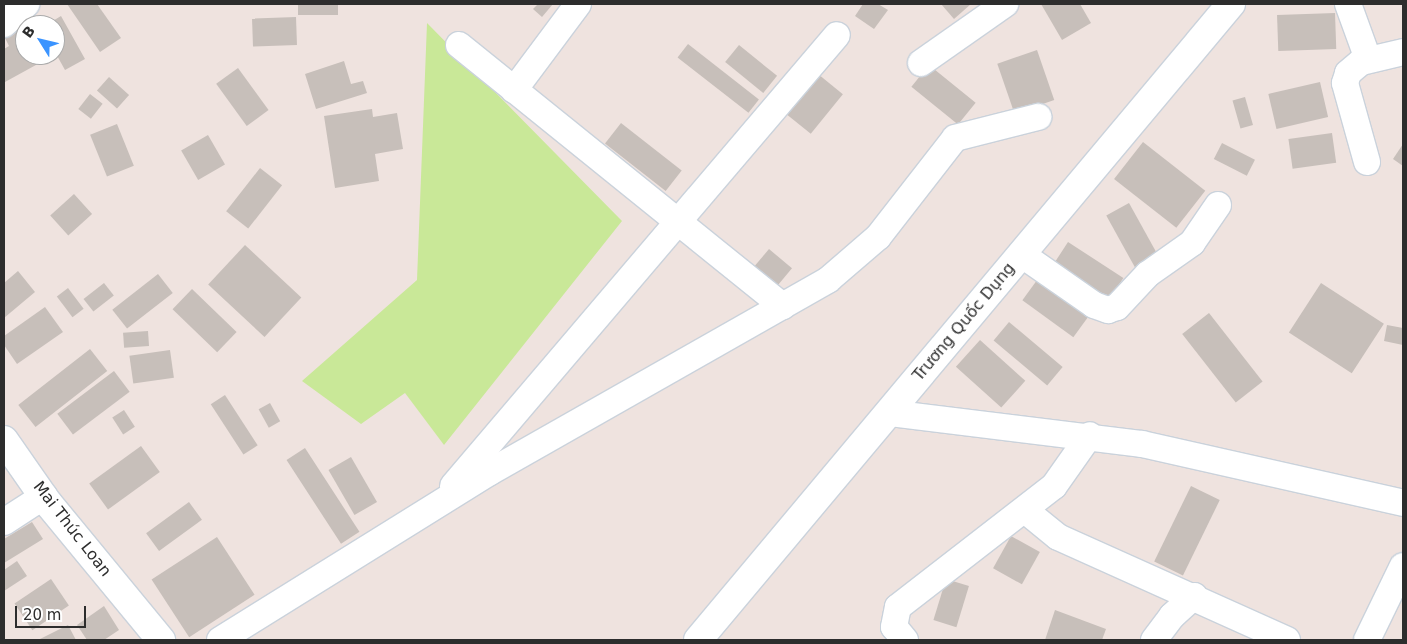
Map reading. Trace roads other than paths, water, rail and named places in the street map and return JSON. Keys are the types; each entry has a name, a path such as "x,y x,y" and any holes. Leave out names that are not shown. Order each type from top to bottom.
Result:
{"street":[{"path":"4,24 26,4"},
{"path":"514,90 578,4"},
{"name":"Trương Quốc Dụng","path":"698,640 1231,4"},
{"path":"1348,4 1368,59"},
{"path":"921,63 997,6"},
{"path":"432,512 837,35"},
{"path":"459,45 783,306"},
{"path":"1367,162 1345,83 1354,66 1368,59 1403,52"},
{"path":"220,640 653,376 828,280 867,249 955,138 1038,117"},
{"path":"1021,254 1094,306 1108,310 1117,307 1148,274 1192,243 1218,205"},
{"path":"889,413 1090,435 1240,464 1403,503"},
{"path":"905,640 894,628 898,608 1026,511 1070,470 1090,435"},
{"name":"Mai Thúc Loan","path":"4,440 44,496 161,640"},
{"path":"4,522 44,496"},
{"path":"1026,511 1058,537 1194,596 1287,640"},
{"path":"1367,640 1403,566"},
{"path":"1154,640 1172,616 1194,596"}]}
